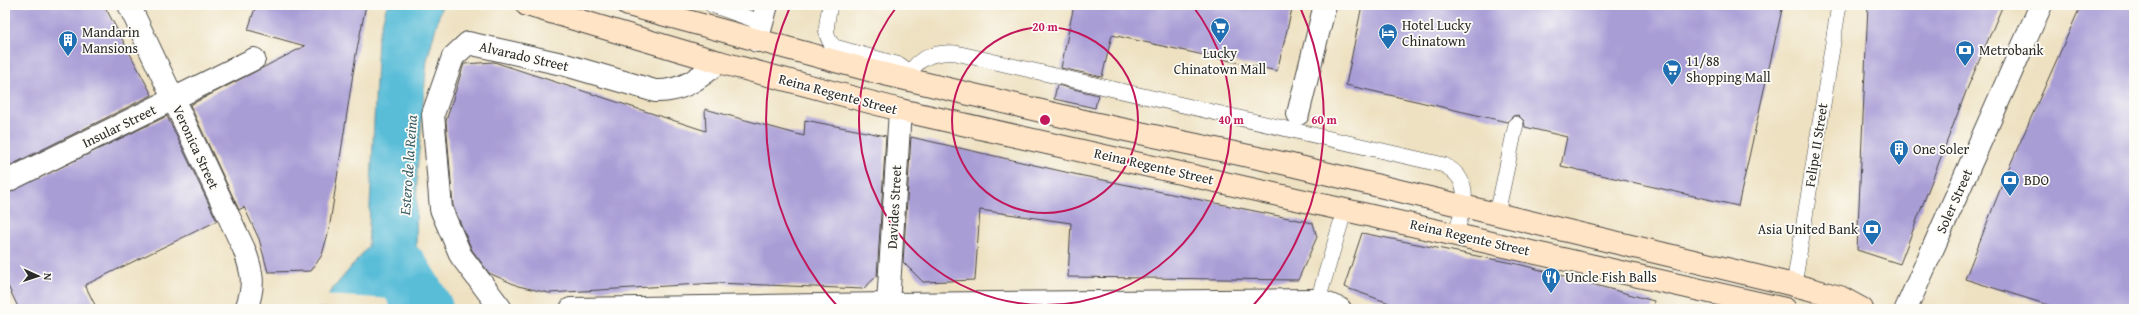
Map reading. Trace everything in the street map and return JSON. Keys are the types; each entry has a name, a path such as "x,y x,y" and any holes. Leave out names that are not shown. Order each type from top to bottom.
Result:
{"main road":[{"name":"Reina Regente Street","path":"527,5 719,62 900,110 1785,309"},
{"name":"Reina Regente Street","path":"628,5 762,23 909,77 1088,122 1287,164 1794,285 1840,297 1862,309"}],"street":[{"name":"Veronica Street","path":"129,5 244,250 251,268 249,301"},
{"path":"1298,114 1325,5"},
{"name":"Soler Street","path":"1906,309 2041,5"},
{"name":"Alvarado Street","path":"501,309 461,256 441,209 433,114 453,57 468,43 562,64 655,91 667,92 689,84 719,62"},
{"name":"Insular Street","path":"5,182 174,100 254,59"},
{"name":"Davides Street","path":"888,304 900,110"},
{"path":"571,309 888,304 1069,306 1318,300 1340,309"}],"lane":[{"path":"712,5 762,23"},
{"path":"830,5 826,31 830,43 835,47 900,65 908,71 909,77"},
{"name":"Felipe II Street","path":"1794,285 1839,5"},
{"path":"909,77 916,64 928,57 941,53 956,53 1444,165 1455,172 1462,182 1465,194 1456,234"},
{"path":"1497,214 1516,124"},
{"path":"1318,300 1345,209"}],"water":[{"name":"Estero de la Reina","path":"387,5 442,5 427,60 417,173 416,261 408,309 316,309 368,247 378,38"}],"pier":[{"path":"325,295 412,300 410,309 314,308"}],"building":[{"name":"Mandarin Mansions","path":"5,5 104,5 152,95 5,168"},
{"path":"256,5 366,5 356,54 329,230 322,255 311,271 268,272 259,239 244,207 239,210 190,105 305,46 248,30"},
{"name":"Lucky Chinatown Mall","path":"1074,5 1293,5 1277,71 1112,35 1102,77 1061,68"},
{"path":"1362,5 1783,5 1738,206 1561,166 1567,137 1525,127 1524,121 1518,115 1513,116 1507,122 1346,85"},
{"name":"One Soler","path":"1868,5 2003,5 1967,89 1900,264 1857,250"},
{"path":"2081,5 2134,5 2134,309 2061,309 1965,279 2007,172"},
{"path":"494,62 706,131 705,109 804,136 805,120 886,136 877,276 863,289 717,283 549,293 518,286 489,273 472,250 453,206 446,121 464,64"},
{"path":"1057,85 1098,95 1095,108 1054,99"},
{"path":"167,116 217,221 85,285 97,309 19,309 5,280 5,194"},
{"path":"911,137 1074,174 1313,223 1317,237 1298,280 1068,277 1071,223 980,210 975,280 923,282 903,262"},
{"path":"1362,233 1522,265 1654,301 1653,309 1406,309 1344,287"}],"waterway":[{"path":"401,270 425,309"}],"place":[{"name":"Lucky Chinatown Mall","path":"1220,44"},
{"name":"Hotel Lucky Chinatown","path":"1388,50"},
{"name":"Mandarin Mansions","path":"68,57"},
{"name":"Metrobank","path":"1965,67"},
{"name":"11/88 Shopping Mall","path":"1672,86"},
{"name":"One Soler","path":"1899,166"},
{"name":"BDO","path":"2010,197"},
{"name":"Asia United Bank","path":"1872,246"},
{"name":"Uncle Fish Balls","path":"1551,294"}]}
